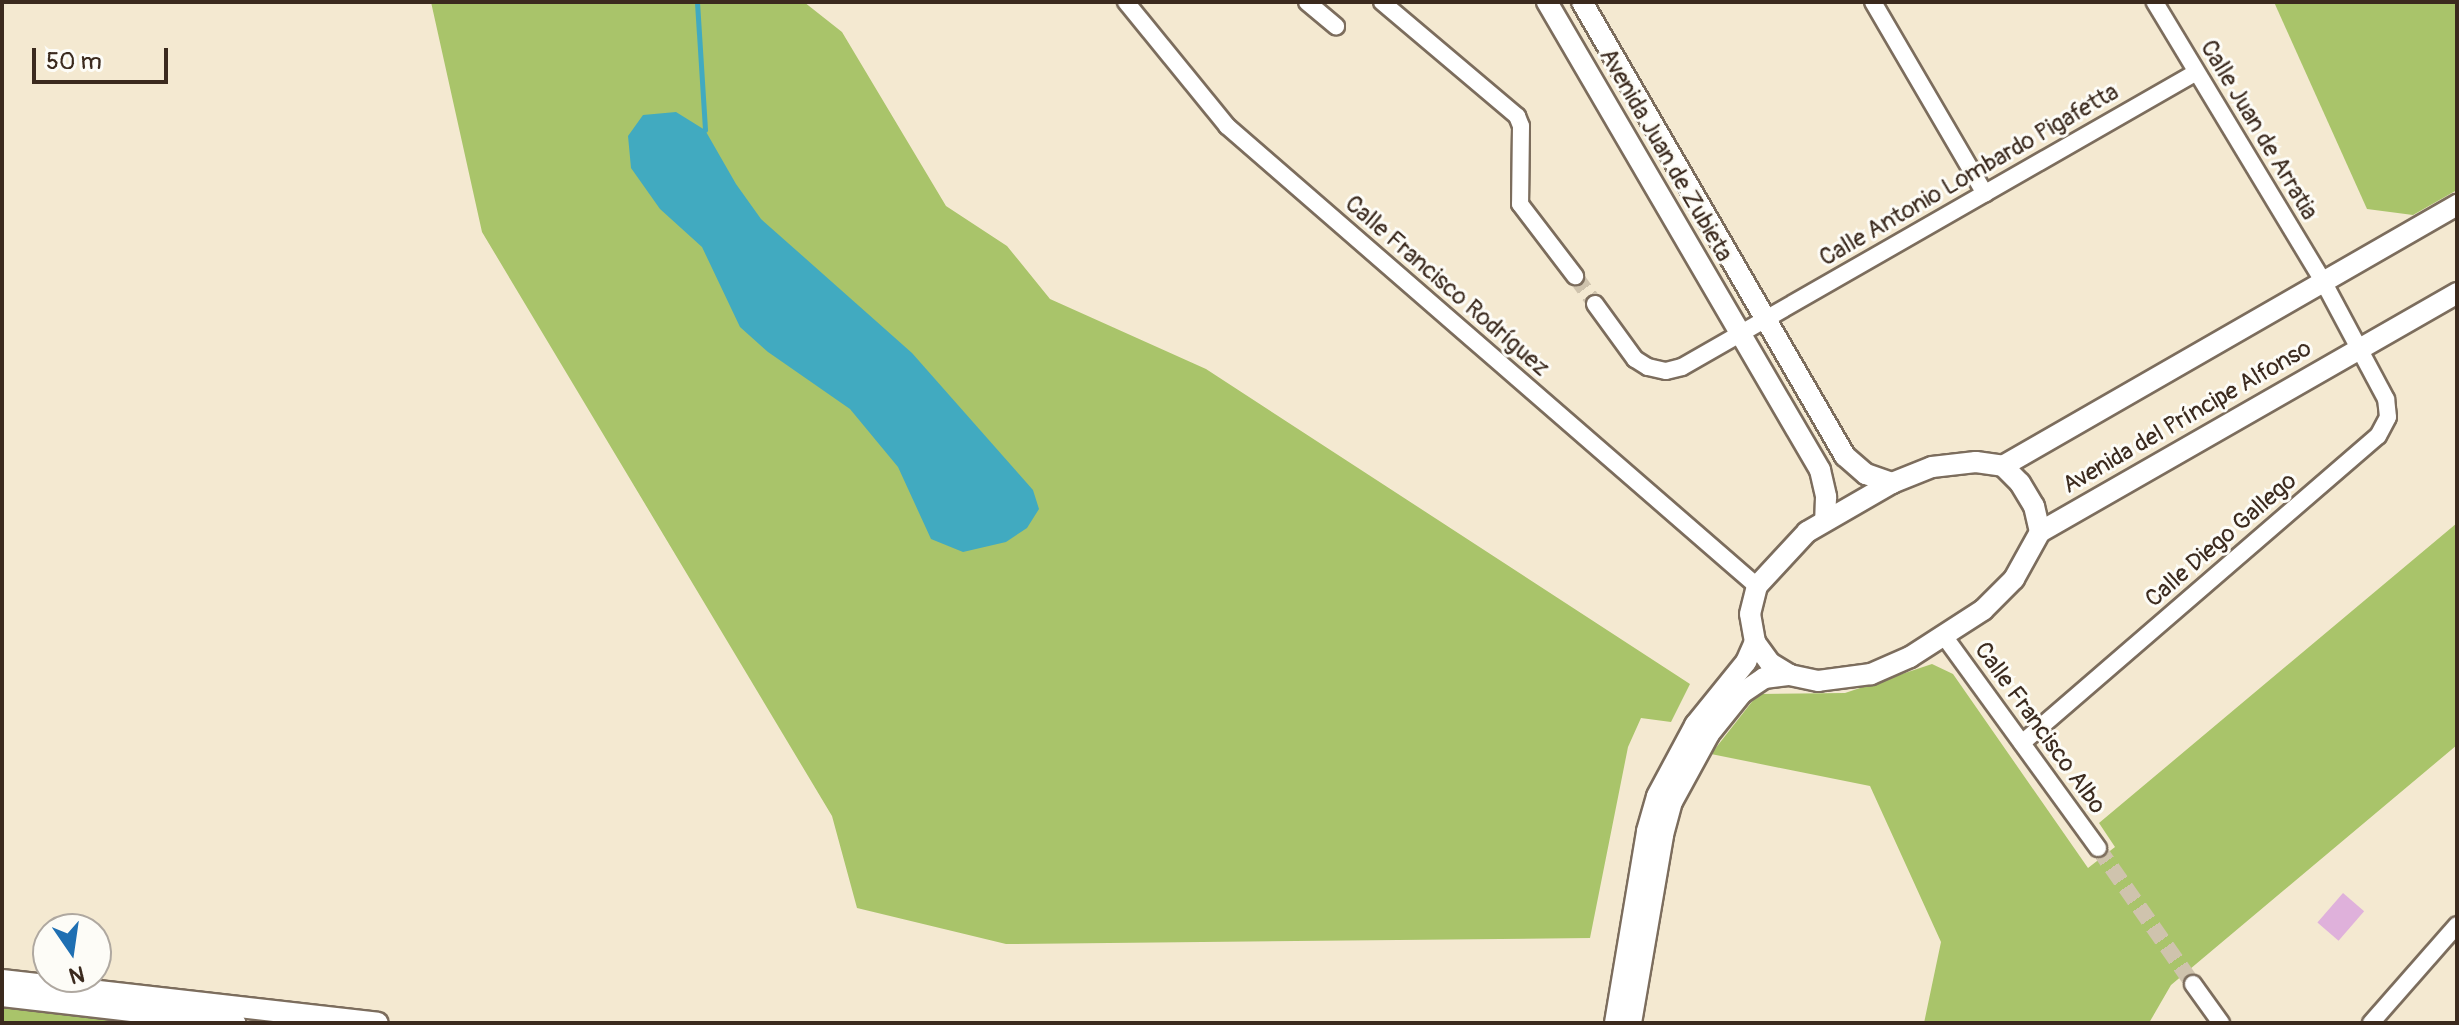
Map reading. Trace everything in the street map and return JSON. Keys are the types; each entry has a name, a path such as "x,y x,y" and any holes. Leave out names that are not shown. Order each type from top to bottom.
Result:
{"street":[{"name":"Calle Francisco Rodríguez","path":"1126,2 1227,126 1757,586"},
{"path":"1307,2 1336,26"},
{"path":"1382,2 1517,116 1521,126 1520,204 1575,276"},
{"name":"Avenida Juan de Zubieta","path":"1547,2 1820,470 1826,497 1825,521"},
{"name":"Avenida Juan de Zubieta","path":"1582,2 1845,456 1866,474 1892,483"},
{"path":"1873,2 1985,194"},
{"name":"Calle Juan de Arratia","path":"2155,2 2323,281"},
{"name":"Calle Antonio Lombardo Pigafetta","path":"1767,320 2195,73"},
{"name":"Avenida del Príncipe Alfonso","path":"2003,466 2457,205"},
{"path":"2323,281 2360,348"},
{"name":"Avenida del Príncipe Alfonso","path":"2040,532 2457,293"},
{"path":"1595,304 1635,359 1648,367 1666,371 1682,367 1767,320"},
{"name":"Calle Diego Gallego","path":"2022,743 2378,436 2388,417 2386,399 2360,348"},
{"path":"1631,1023 1663,835 1672,802 1709,734 1742,693 1764,678 1790,675 1818,681 1871,674 1944,636 1983,610 2014,579 2040,532 2034,506 2003,466 1976,462 1932,467 1892,483 1807,532 1757,586 1750,614 1755,642 1770,663 1790,675"},
{"name":"Calle Francisco Albo","path":"1944,636 2098,848"},
{"path":"1615,1023 1647,831 1657,796 1695,725 1746,662 1755,642"},
{"path":"2371,1023 2457,925"},
{"path":"2,980 378,1023"},
{"path":"2193,984 2221,1023"},
{"path":"2,996 235,1023"}],"green space":[{"path":"431,2 804,2 842,32 946,206 1007,246 1050,299 1206,369 1690,684 1671,722 1641,718 1628,747 1590,938 1006,944 857,908 832,816 482,232"},
{"path":"2274,2 2457,2 2457,190 2413,215 2367,209"},
{"path":"2457,523 2457,745 2171,985 2149,1023 1924,1023 1941,942 1870,786 1711,754 1758,694 1845,693 1932,664 1953,674 2088,868 2115,847 2099,823"},
{"path":"2,997 231,1023 2,1023"}],"water":[{"path":"676,112 705,130 736,184 761,219 912,353 1033,490 1039,509 1027,528 1006,542 963,552 931,539 898,467 850,409 768,352 740,327 702,247 660,209 631,168 628,136 643,115"}],"building":[{"path":"2343,893 2364,911 2339,941 2317,922"}],"waterway":[{"path":"697,2 705,130"}],"tunnel":[{"path":"1575,276 1595,304"},
{"path":"2098,848 2193,984"}]}
